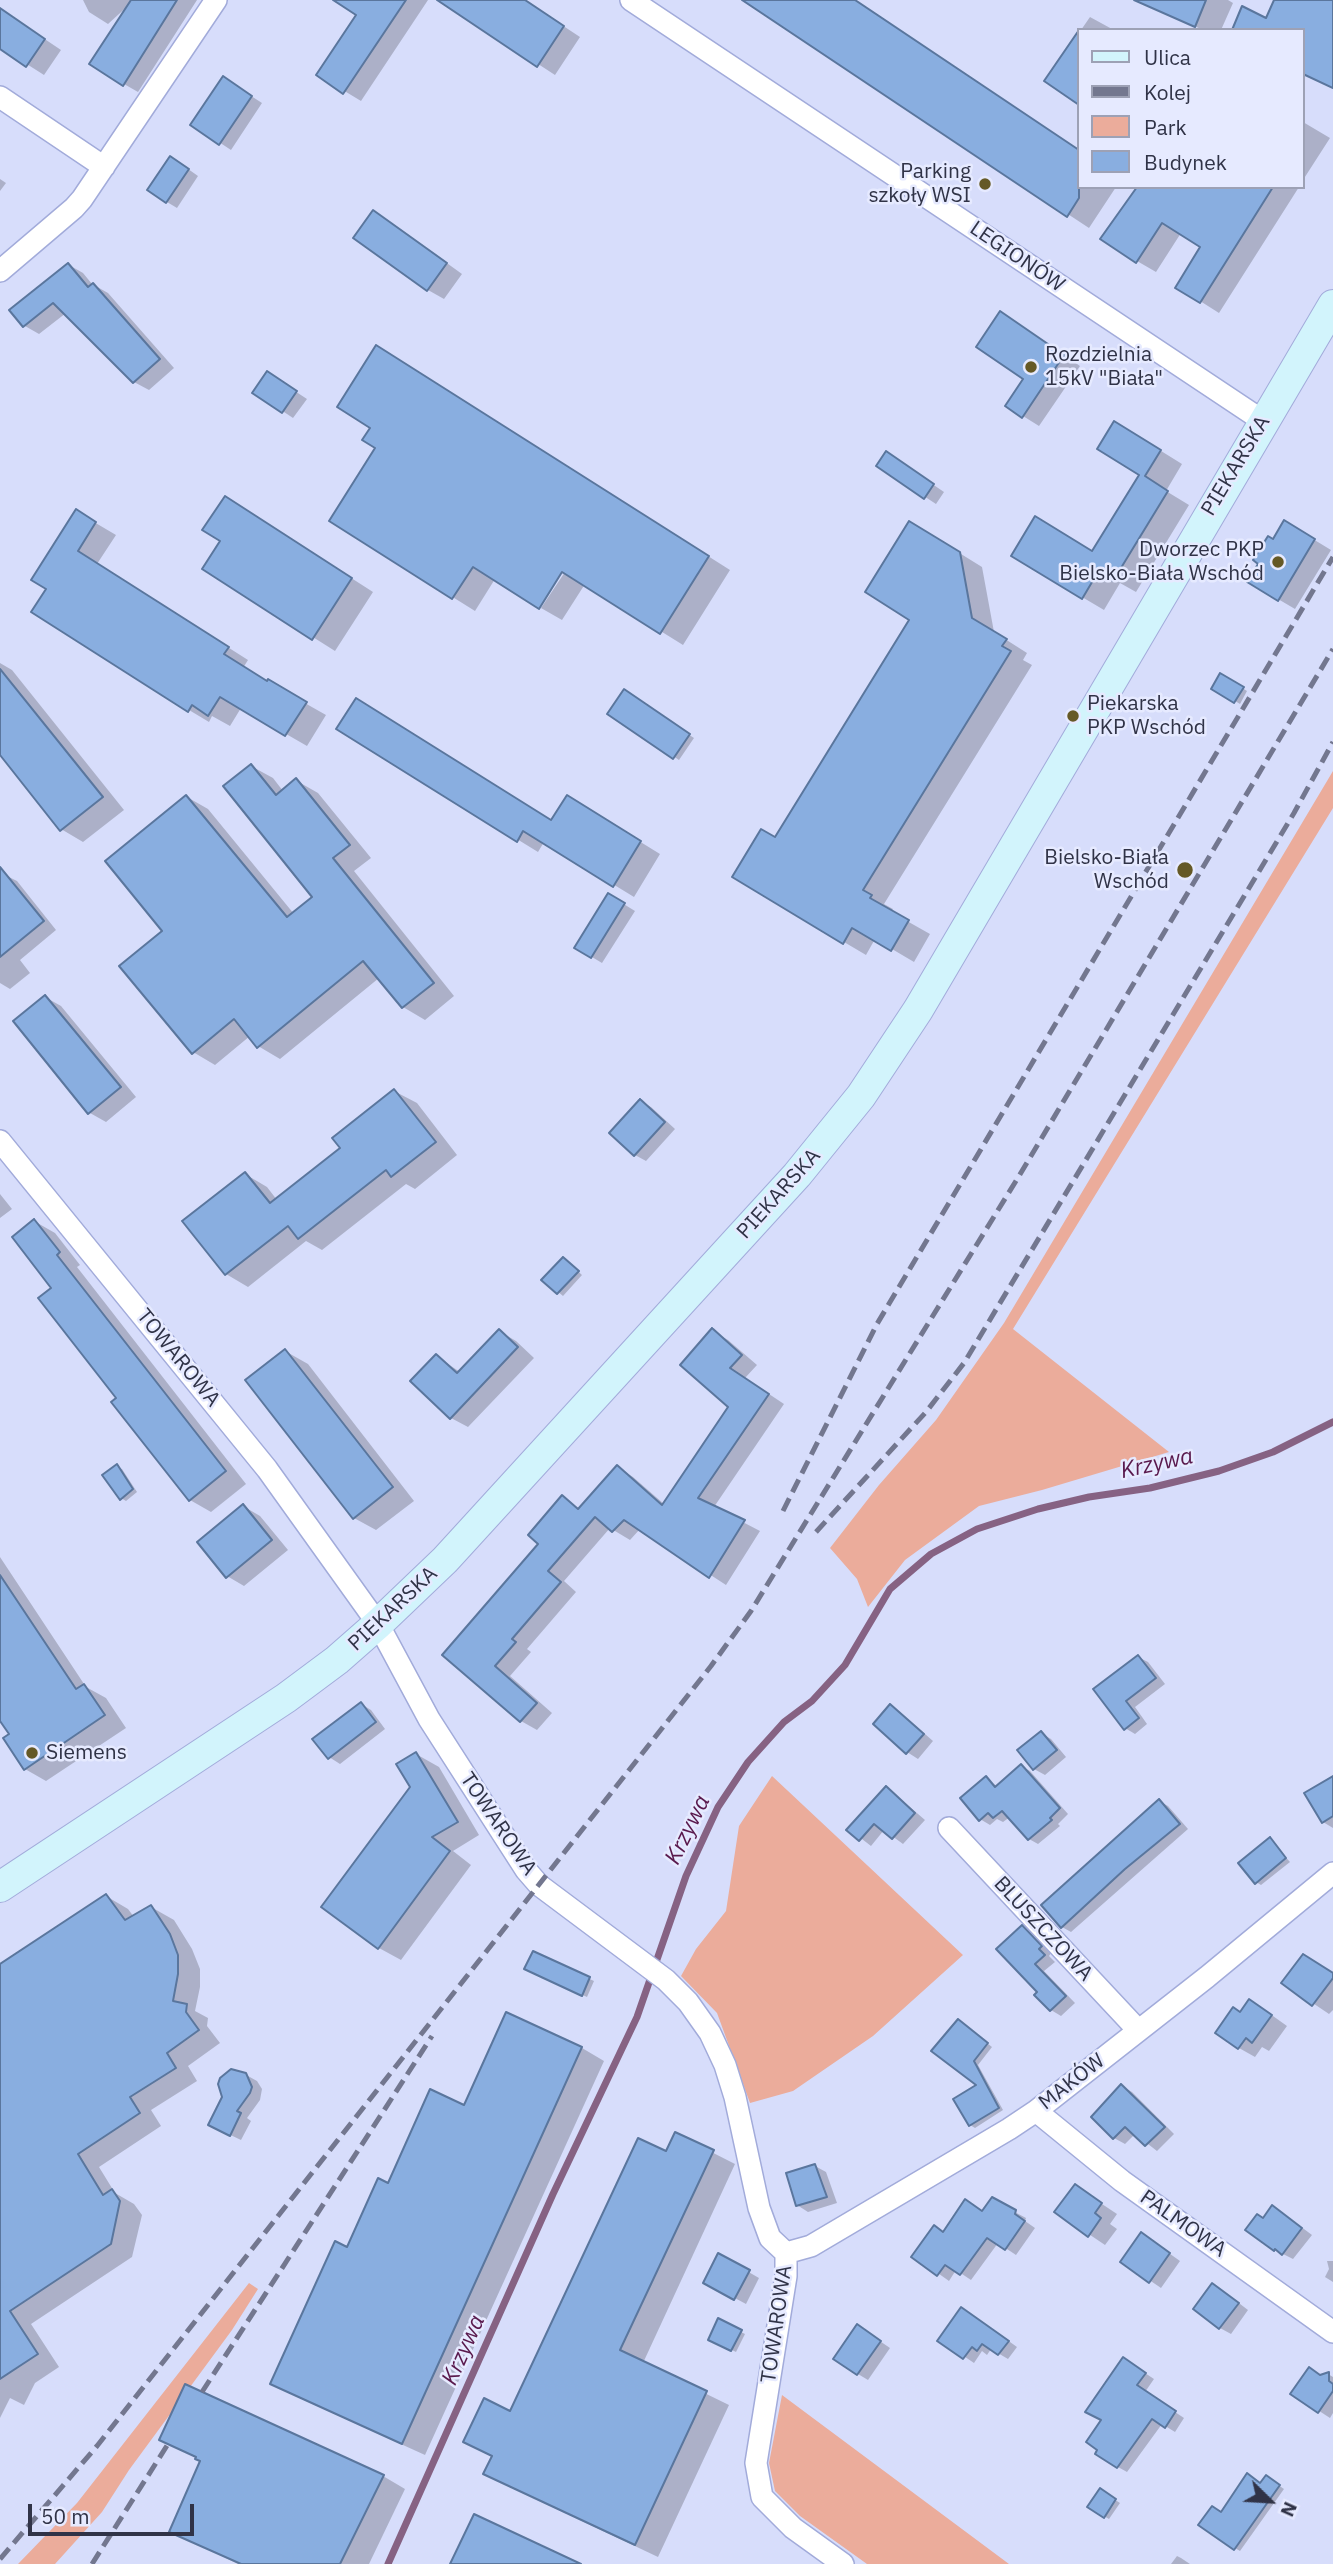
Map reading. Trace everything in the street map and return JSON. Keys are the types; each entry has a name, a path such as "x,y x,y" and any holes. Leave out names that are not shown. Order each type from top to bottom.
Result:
{"street":[{"path":"0,271 74,208 216,0"},
{"name":"LEGIONÓW","path":"631,0 1263,421"},
{"path":"0,97 103,167"},
{"name":"PIEKARSKA","path":"0,1887 286,1698 337,1660 378,1624 445,1560 499,1503 797,1175 861,1096 918,1010 1333,305"},
{"name":"TOWAROWA","path":"0,1141 267,1469 378,1624 429,1719 526,1870 540,1885 666,1980 688,2002 710,2033 735,2097 759,2208 770,2238 786,2253 786,2277 756,2463 762,2497 793,2528 843,2564"},
{"name":"BLUSZCZOWA","path":"949,1828 1138,2030"},
{"name":"MAKÓW","path":"786,2253 811,2246 1036,2111 1270,1927 1333,1872"},
{"name":"PALMOWA","path":"1036,2111 1122,2181 1333,2332"}],"green space":[{"path":"1333,771 1333,808 1013,1329 1169,1452 979,1506 905,1560 868,1607 857,1579 830,1548 879,1485 936,1420 1004,1323"},
{"path":"772,1776 963,1955 873,2036 793,2091 750,2103 717,2013 681,1976 696,1949 726,1911 739,1826"},
{"path":"249,2283 258,2289 232,2330 129,2470 102,2512 55,2564 18,2564 77,2503"},
{"path":"782,2395 1009,2564 867,2564 800,2516 775,2491 769,2463"}],"building":[{"path":"131,0 177,0 123,86 89,64"},
{"path":"333,0 406,0 343,94 316,75 356,15"},
{"path":"437,0 525,0 564,26 537,67"},
{"path":"742,0 855,0 1078,149 1079,198 1067,217"},
{"path":"1134,0 1206,0 1195,27"},
{"path":"1274,0 1333,0 1333,88 1305,75 1305,28 1233,28 1242,6 1266,18"},
{"path":"0,8 45,39 26,67 0,49"},
{"path":"1078,31 1078,104 1044,81"},
{"path":"223,76 252,96 219,145 190,125"},
{"path":"170,156 189,169 166,203 147,190"},
{"path":"1136,189 1272,189 1200,303 1175,288 1200,247 1162,223 1136,263 1100,239"},
{"path":"373,210 447,263 427,291 353,238"},
{"path":"68,263 88,287 93,283 160,359 133,383 53,303 23,327 9,310"},
{"name":"Rozdzielnia 15kV \"Biała\"","path":"1000,311 1064,355 1022,418 1005,406 1023,379 976,347"},
{"path":"376,345 709,556 660,634 562,572 539,609 473,567 452,599 329,521 375,448 362,440 370,428 337,407"},
{"path":"267,371 297,391 282,413 252,393"},
{"path":"1114,421 1161,450 1145,476 1168,491 1113,581 1098,572 1082,599 1011,556 1035,516 1092,551 1139,475 1097,449"},
{"path":"886,451 934,484 924,499 876,466"},
{"path":"225,496 352,578 312,640 202,569 220,541 202,530"},
{"path":"76,509 96,522 78,551 229,647 224,654 307,702 285,736 220,697 208,716 192,705 188,712 31,612 46,589 31,580"},
{"name":"Dworzec PKP Bielsko-Biała Wschód","path":"1284,520 1315,539 1278,601 1247,582 1258,564 1253,560 1268,536 1273,539"},
{"path":"909,521 960,552 972,618 1007,639 1002,646 1011,651 863,890 872,895 870,898 909,920 891,951 852,928 843,944 732,877 761,829 775,837 909,620 865,592"},
{"path":"0,669 103,797 60,831 0,755"},
{"path":"1220,673 1244,687 1234,703 1211,689"},
{"path":"624,689 690,734 673,759 607,714"},
{"path":"356,698 551,820 567,795 641,841 613,887 523,831 517,842 336,729"},
{"path":"251,764 276,795 296,778 350,845 333,858 434,983 402,1008 363,961 257,1048 234,1019 192,1054 119,966 162,931 105,861 186,795 287,917 312,897 223,786"},
{"path":"0,867 44,921 0,957"},
{"path":"608,893 625,903 591,958 574,948"},
{"path":"45,995 121,1087 88,1114 13,1021"},
{"path":"394,1089 436,1142 391,1177 386,1170 298,1239 288,1226 225,1275 182,1221 245,1172 270,1203 340,1148 332,1138"},
{"path":"640,1099 665,1122 634,1156 609,1133"},
{"path":"34,1219 60,1252 57,1255 226,1471 189,1501 111,1402 116,1398 38,1298 51,1288 12,1237"},
{"path":"563,1257 579,1271 557,1294 541,1280"},
{"path":"712,1328 742,1355 730,1368 769,1394 698,1498 745,1520 709,1578 624,1520 612,1532 595,1517 548,1571 561,1582 512,1639 516,1642 495,1666 537,1703 520,1722 442,1655 538,1544 528,1535 562,1495 578,1509 617,1465 662,1505 728,1407 680,1365"},
{"path":"499,1329 518,1347 450,1419 410,1381 436,1354 457,1373"},
{"path":"285,1349 393,1487 353,1519 245,1380"},
{"path":"117,1464 133,1489 120,1500 102,1475"},
{"path":"243,1504 272,1540 226,1578 197,1542"},
{"path":"0,1575 76,1689 84,1684 105,1715 24,1770 3,1738 9,1734 0,1721"},
{"path":"1138,1655 1156,1678 1126,1701 1139,1718 1124,1730 1093,1689"},
{"path":"361,1702 376,1722 328,1759 312,1739"},
{"path":"890,1704 924,1734 906,1754 873,1724"},
{"path":"1041,1731 1057,1750 1033,1770 1017,1750"},
{"path":"416,1752 458,1822 432,1837 450,1851 378,1949 321,1907 410,1787 396,1764"},
{"path":"1021,1764 1060,1808 1050,1818 1052,1820 1028,1840 1002,1811 993,1818 988,1813 979,1821 960,1798 986,1776 995,1787"},
{"path":"1333,1776 1333,1816 1322,1823 1304,1793"},
{"path":"886,1786 915,1813 892,1839 874,1824 859,1841 846,1830"},
{"path":"1159,1799 1180,1824 1125,1869 1061,1928 1041,1905"},
{"path":"1270,1837 1286,1858 1255,1884 1238,1863"},
{"path":"106,1894 125,1920 151,1905 170,1934 178,1955 173,2001 187,2004 186,2012 199,2030 167,2053 176,2068 130,2097 140,2113 78,2154 103,2195 112,2189 120,2201 111,2244 10,2311 38,2354 0,2379 0,1964"},
{"path":"1022,1925 1042,1946 1039,1949 1045,1955 1035,1964 1066,1996 1050,2011 1034,1995 1037,1992 996,1949"},
{"path":"533,1951 590,1977 582,1996 524,1969"},
{"path":"1303,1954 1333,1973 1333,1978 1312,2006 1281,1983"},
{"path":"1249,1999 1272,2015 1252,2043 1246,2038 1238,2049 1215,2033 1233,2007 1240,2012"},
{"path":"506,2012 582,2047 402,2444 270,2384 335,2241 347,2247 378,2178 388,2183 430,2089 464,2105"},
{"path":"958,2019 988,2043 974,2061 999,2108 969,2126 953,2099 976,2085 931,2051"},
{"path":"231,2069 246,2073 252,2087 237,2111 241,2113 230,2136 208,2125 222,2097 218,2084 220,2078"},
{"path":"1121,2084 1165,2127 1145,2146 1125,2127 1113,2139 1091,2117"},
{"path":"675,2132 714,2150 620,2350 707,2391 635,2545 483,2474 492,2456 463,2442 484,2398 510,2411 638,2138 666,2151"},
{"path":"815,2164 827,2197 796,2206 786,2173"},
{"path":"1075,2184 1102,2203 1095,2213 1101,2218 1088,2237 1054,2212"},
{"path":"992,2197 1016,2210 1015,2214 1025,2221 1005,2250 987,2238 960,2275 945,2265 937,2276 911,2257 934,2225 943,2232 965,2199 982,2211"},
{"path":"1272,2205 1302,2228 1282,2255 1245,2230 1257,2214 1263,2218"},
{"path":"1141,2232 1170,2253 1149,2283 1120,2262"},
{"path":"718,2253 750,2270 734,2300 703,2283"},
{"path":"1212,2283 1239,2303 1219,2329 1193,2309"},
{"path":"961,2307 1009,2341 998,2355 982,2344 977,2351 972,2347 963,2359 937,2341"},
{"path":"718,2318 742,2330 731,2351 708,2340"},
{"path":"857,2324 881,2341 857,2375 833,2359"},
{"path":"1123,2357 1146,2373 1137,2385 1176,2411 1165,2428 1152,2419 1117,2468 1095,2454 1097,2450 1086,2442 1101,2420 1085,2412"},
{"path":"1309,2367 1320,2375 1329,2372 1329,2381 1333,2384 1333,2391 1318,2413 1290,2394"},
{"path":"185,2384 384,2475 340,2564 241,2564 169,2532 200,2461 159,2440"},
{"path":"1247,2473 1260,2483 1266,2475 1280,2485 1234,2550 1198,2525 1212,2506 1221,2512"},
{"path":"1100,2488 1116,2499 1104,2518 1087,2507"},
{"path":"474,2514 581,2564 450,2564"}],"waterway":[{"name":"Krzywa","path":"388,2564 553,2194 637,2017 686,1876 718,1807 748,1762 784,1722 812,1701 845,1665 890,1589 931,1554 977,1529 1038,1509 1089,1497 1150,1488 1219,1471 1273,1452 1333,1422"}],"railway":[{"path":"783,1511 877,1324 1333,557"},
{"path":"0,2559 97,2446 711,1666 751,1611 1019,1176 1333,649"},
{"path":"816,1532 926,1412 964,1363 1294,813 1333,742"},
{"path":"202,2392 432,2036"},
{"path":"92,2564 168,2444"}],"place":[{"name":"Parking szkoły WSI","path":"985,184"},
{"name":"Rozdzielnia 15kV \"Biała\"","path":"1031,367"},
{"name":"Dworzec PKP Bielsko-Biała Wschód","path":"1278,562"},
{"name":"Piekarska PKP Wschód","path":"1073,716"},
{"name":"Bielsko-Biała Wschód","path":"1185,870"},
{"name":"Siemens","path":"32,1753"}]}
